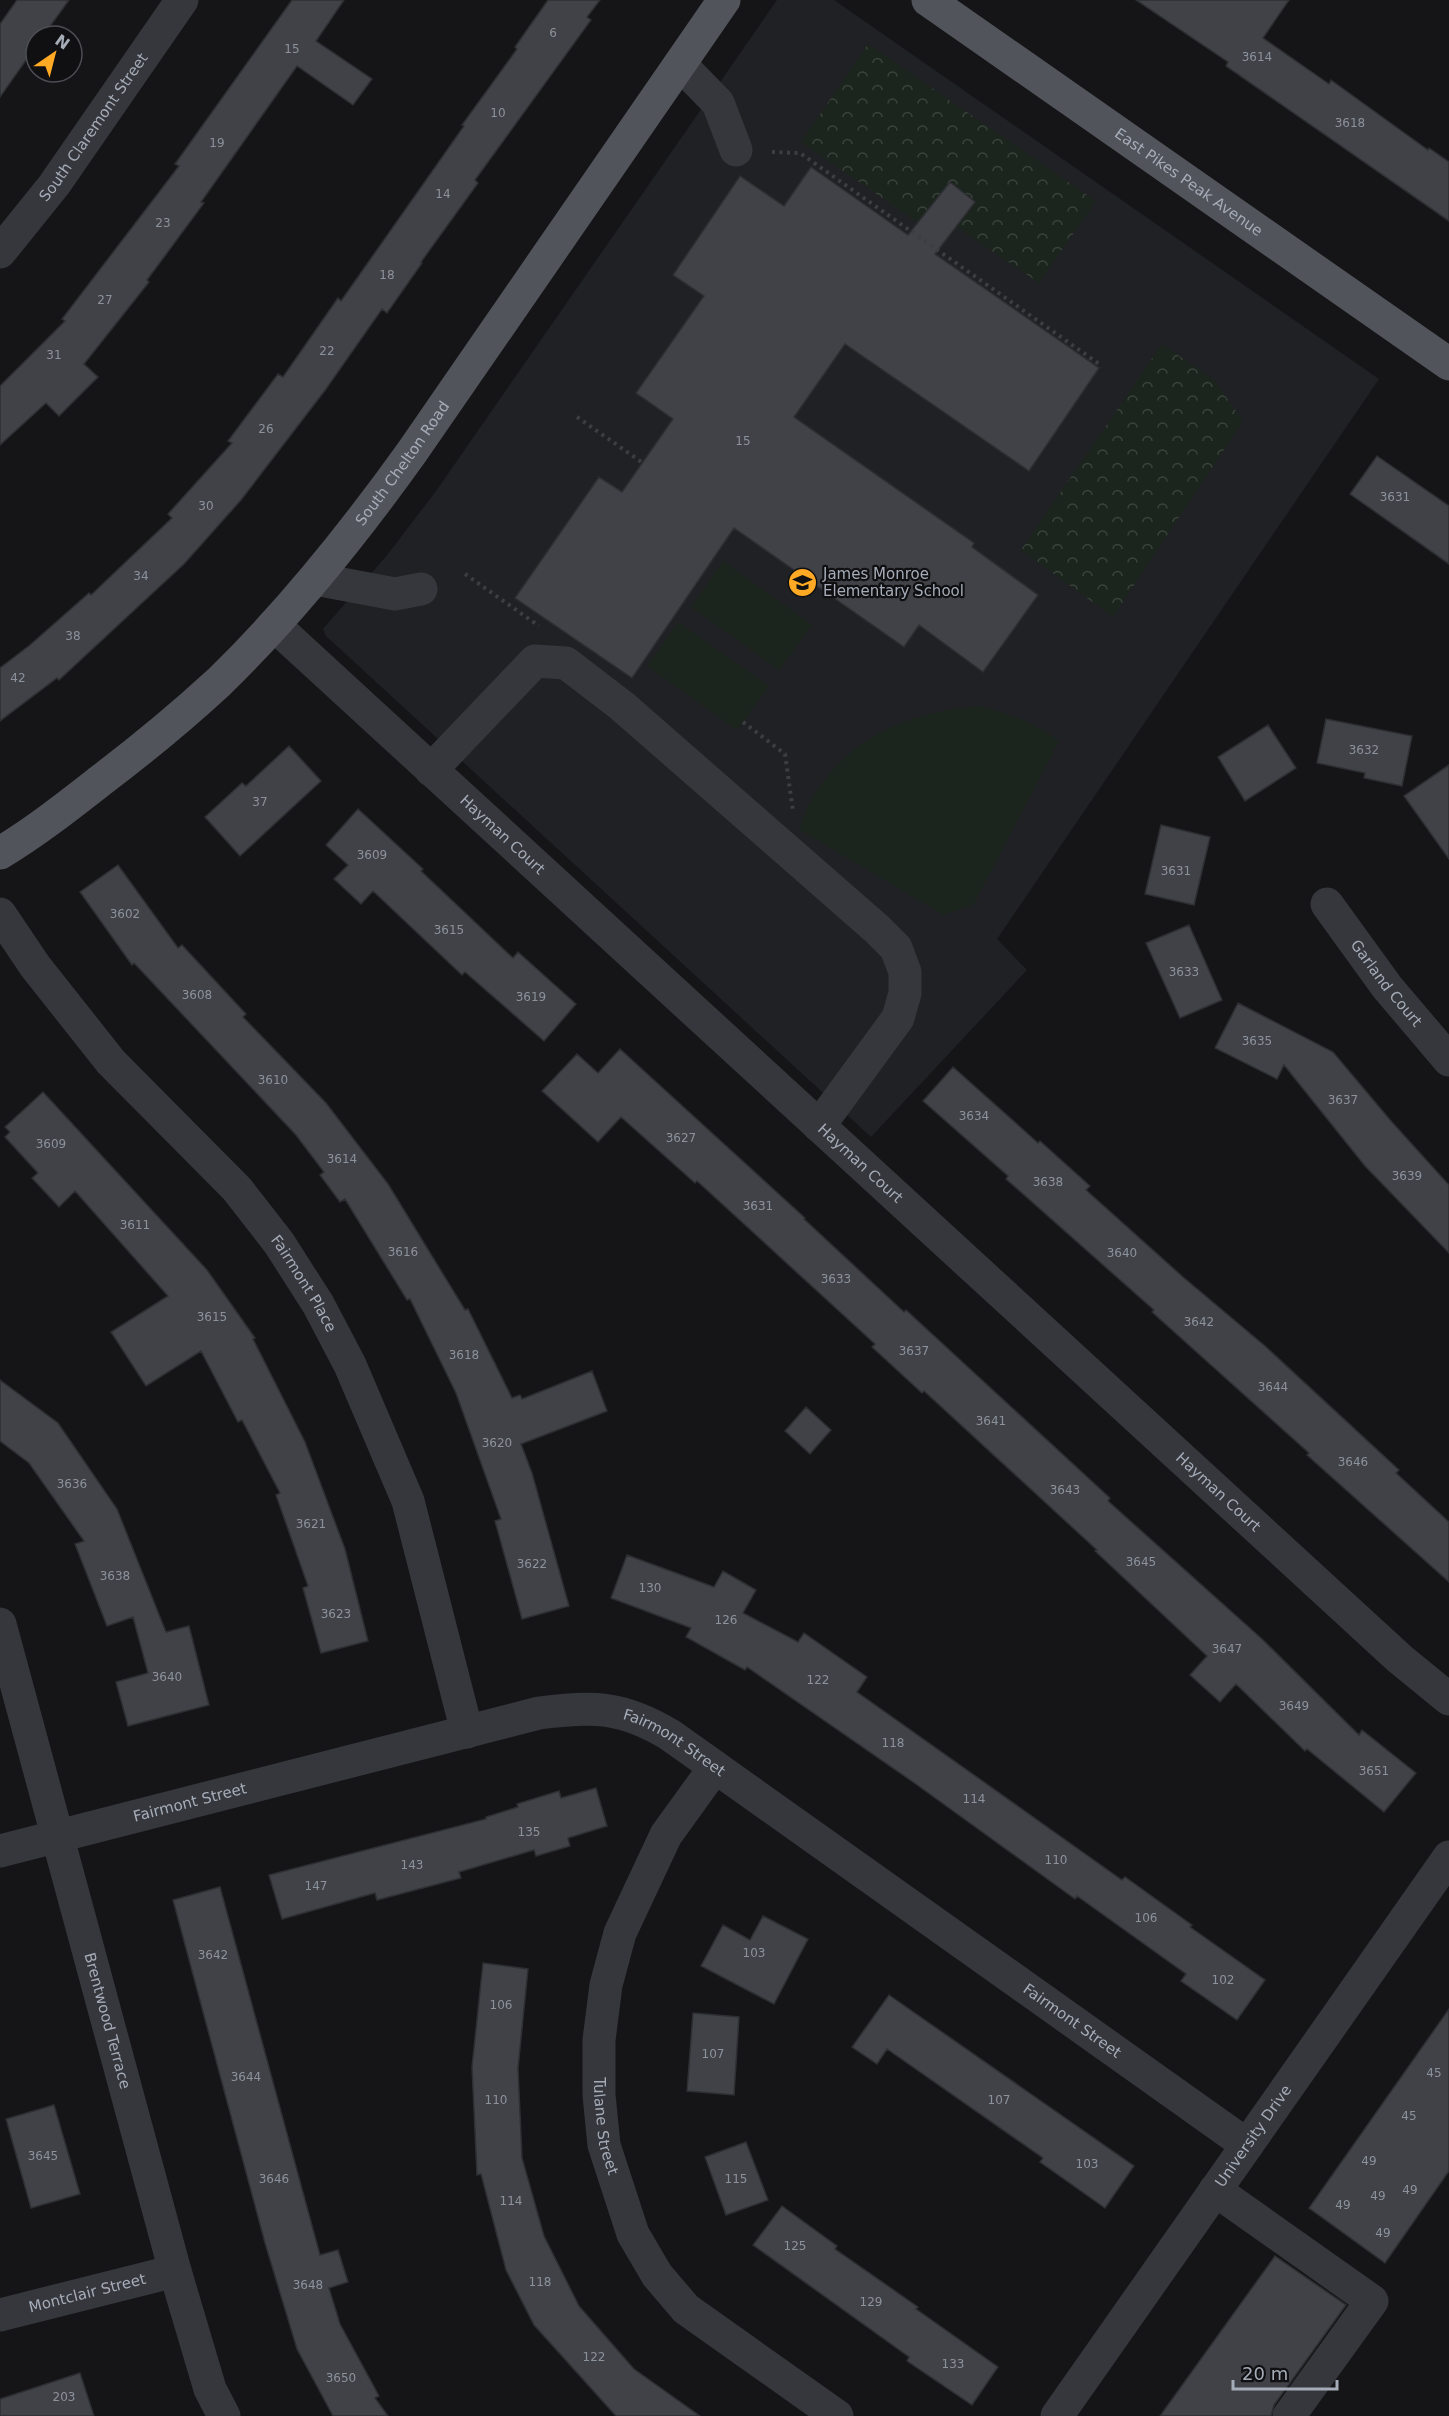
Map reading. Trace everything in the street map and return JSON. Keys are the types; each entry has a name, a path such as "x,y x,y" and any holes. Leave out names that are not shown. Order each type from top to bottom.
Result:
{"main road":[{"name":"South Chelton Road","path":"0,853 32,833 148,744 219,681 315,579 366,517 412,452 724,0"},
{"name":"East Pikes Peak Avenue","path":"928,0 1449,364"}],"street":[{"name":"South Claremont Street","path":"0,252 54,185 182,0"},
{"path":"680,64 718,103 736,150"},
{"path":"315,579 394,594 422,589"},
{"name":"Hayman Court","path":"274,625 1400,1659 1449,1699"},
{"path":"431,770 535,661 566,663 622,706 877,929 896,948 905,972 905,993 898,1018 819,1126"},
{"name":"Garland Court","path":"1327,904 1387,987 1449,1060"},
{"name":"Fairmont Place","path":"0,914 34,966 111,1062 237,1189 279,1242 318,1304 351,1365 408,1501 467,1732"},
{"name":"Brentwood Terrace","path":"0,1624 175,2271 210,2389 224,2416"},
{"name":"Fairmont Street","path":"0,1851 539,1713 576,1708 613,1711 645,1720 715,1767 1247,2145"},
{"name":"Tulane Street","path":"715,1767 666,1835 620,1933 606,1985 599,2040 599,2095 604,2145 633,2234 657,2275 686,2308 837,2416"},
{"name":"University Drive","path":"1057,2416 1449,1857"},
{"path":"1215,2190 1372,2301 1289,2416"},
{"name":"Montclair Street","path":"0,2315 175,2271"}],"path":[{"path":"772,152 800,153 1102,366"},
{"path":"577,417 643,463"},
{"path":"743,722 785,754 794,810 790,816"}],"shaded area":[{"name":"James Monroe Elementary School","path":"777,0 834,0 1379,379 997,939 1027,970 871,1137 326,636 323,629 388,554 436,491"}],"green space":[{"path":"868,44 1096,201 1039,283 951,223 940,238 801,142"},
{"path":"1162,344 1214,380 1243,421 1113,617 1021,550"},
{"path":"723,561 812,625 779,670 691,607"},
{"path":"678,622 769,686 737,730 647,666"},
{"path":"981,706 1022,720 1059,741 974,904 943,915 799,829 807,807 829,774 846,756 865,742 908,721 931,714"}],"building":[{"path":"17,0 69,0 52,24 24,24 24,63 0,97 0,24"},
{"path":"292,0 344,0 316,41 372,79 353,105 297,66 201,202 204,203 147,280 149,282 84,364 98,377 59,416 46,403 0,445 0,386 65,321 62,319 179,166 175,164"},
{"path":"548,0 600,0 587,17 591,20 475,180 478,183 387,313 382,309 326,389 241,500 184,564 59,680 57,678 0,721 0,668 89,593 91,595 172,518 168,514 232,443 228,441 278,374 283,377 338,298 341,301 517,49 515,47"},
{"path":"1136,0 1289,0 1263,38 1329,84 1331,80 1428,150 1429,148 1449,162 1449,221 1226,66 1228,62"},
{"name":"James Monroe Elementary School","path":"811,167 908,235 950,182 975,202 935,254 1099,368 1029,471 845,344 794,417 974,543 972,547 1038,595 983,672 919,625 904,647 734,528 632,678 515,598 599,477 622,492 673,419 636,393 704,296 673,275 740,176 784,206"},
{"path":"1377,456 1449,506 1449,564 1350,494"},
{"path":"1326,719 1412,736 1402,786 1364,778 1365,773 1317,763"},
{"path":"1268,725 1296,768 1245,801 1218,757"},
{"path":"289,746 321,781 240,856 205,817 242,783 246,786"},
{"path":"1449,765 1449,859 1404,796"},
{"path":"358,809 513,958 518,952 576,1004 544,1041 465,972 462,975 373,891 361,904 334,879 348,865 326,845"},
{"path":"1161,825 1210,837 1194,905 1145,894"},
{"path":"118,865 178,948 182,945 246,1014 243,1017 326,1103 388,1184 465,1310 468,1309 512,1398 520,1395 522,1399 592,1371 607,1411 521,1444 532,1473 569,1606 522,1619 495,1521 501,1519 456,1393 410,1299 407,1300 345,1199 340,1202 320,1175 324,1172 296,1135 134,963 132,965 80,892"},
{"path":"1189,925 1222,1000 1180,1018 1146,943"},
{"path":"1238,1003 1333,1052 1449,1185 1449,1253 1365,1166 1284,1065 1277,1079 1215,1048"},
{"path":"620,1049 904,1312 906,1310 1110,1498 1108,1501 1262,1639 1359,1735 1362,1730 1416,1773 1384,1812 1307,1749 1305,1751 1236,1684 1220,1702 1190,1675 1207,1656 1095,1551 1097,1550 924,1391 922,1393 872,1347 875,1344 697,1181 695,1183 621,1117 598,1142 542,1091 577,1054 598,1073"},
{"path":"953,1067 1090,1186 1086,1190 1183,1277 1265,1346 1399,1470 1396,1473 1449,1522 1449,1582 1307,1455 1309,1453 1152,1312 1154,1310 1006,1179 1008,1176 923,1101"},
{"path":"43,1092 207,1270 255,1338 253,1339 305,1442 345,1549 368,1641 321,1653 303,1588 308,1586 276,1495 280,1493 242,1420 238,1422 201,1351 146,1386 111,1332 168,1296 75,1191 59,1207 32,1178 38,1173 5,1137 10,1132 5,1127"},
{"path":"0,1380 58,1423 117,1509 166,1632 189,1626 209,1705 128,1726 116,1682 148,1673 133,1617 107,1626 75,1544 84,1541 29,1463 0,1441"},
{"path":"806,1407 831,1430 810,1454 785,1431"},
{"path":"627,1555 714,1587 723,1571 756,1590 743,1613 798,1642 804,1633 867,1677 857,1692 1122,1880 1125,1877 1265,1980 1237,2020 1181,1981 1186,1974 1077,1896 1075,1899 913,1782 747,1667 745,1670 686,1637 691,1628 611,1598"},
{"path":"596,1788 607,1826 568,1838 570,1846 536,1856 534,1850 459,1872 461,1878 377,1900 375,1893 282,1919 269,1875 486,1819 486,1817 518,1807 517,1804 559,1791 561,1798"},
{"path":"220,1887 320,2255 338,2250 348,2282 329,2288 340,2324 379,2396 375,2398 388,2416 333,2416 297,2349 265,2243 173,1900"},
{"path":"763,1916 808,1939 774,2004 701,1966 723,1925 750,1940"},
{"path":"483,1963 528,1969 518,2068 522,2158 544,2236 579,2306 634,2369 700,2416 616,2416 534,2325 506,2270 481,2174 477,2175 472,2067"},
{"path":"889,1995 1134,2166 1105,2208 1040,2162 1043,2158 887,2049 877,2064 852,2047"},
{"path":"1449,2009 1449,2171 1385,2263 1309,2208"},
{"path":"693,2013 739,2017 734,2095 687,2091"},
{"path":"54,2105 80,2194 31,2208 6,2119"},
{"path":"746,2142 768,2200 726,2215 705,2157"},
{"path":"782,2206 837,2246 835,2249 998,2367 972,2405 907,2361 909,2357 753,2245"},
{"path":"1275,2256 1346,2305 1274,2405 1271,2416 1160,2416"},
{"path":"80,2373 94,2416 0,2416 0,2399"}],"place":[{"name":"James Monroe Elementary School","path":"802,583"}]}
